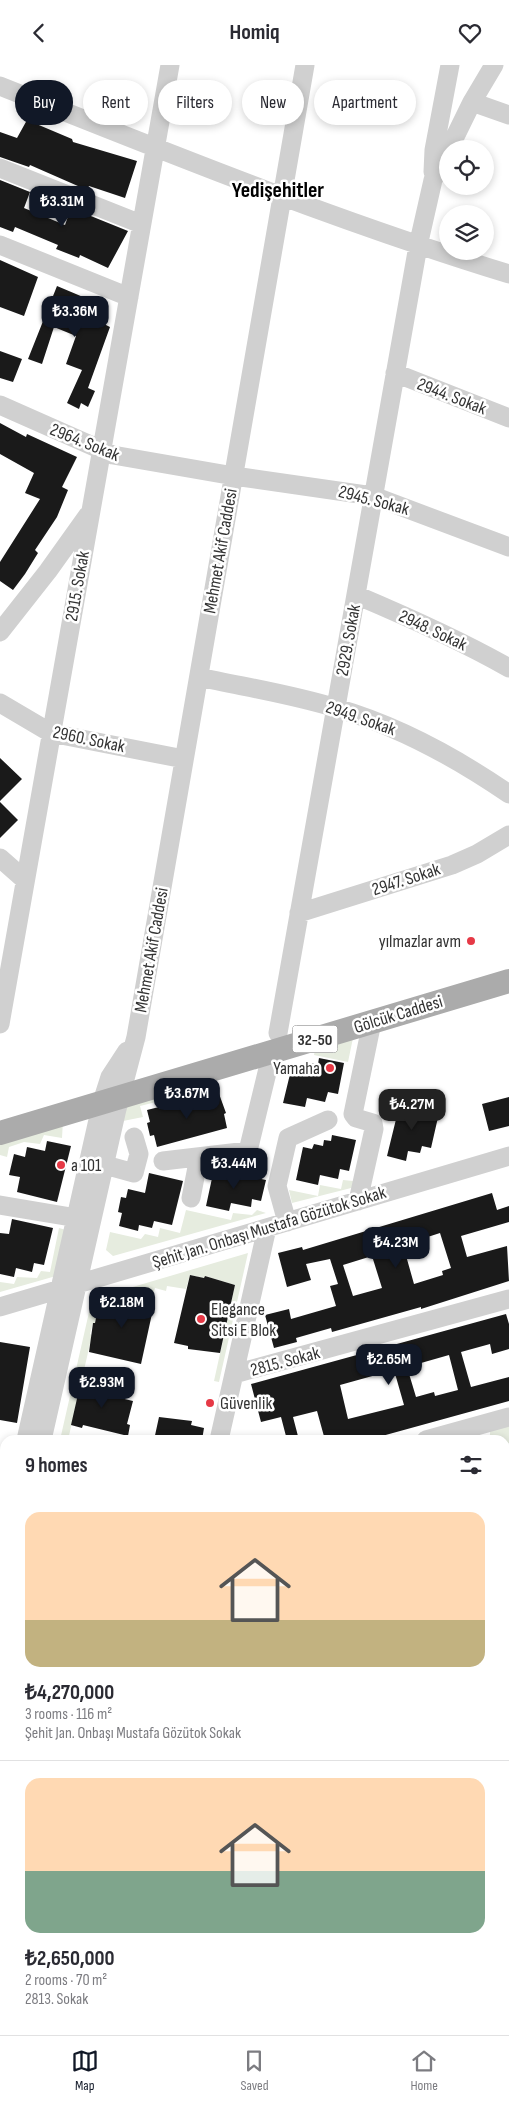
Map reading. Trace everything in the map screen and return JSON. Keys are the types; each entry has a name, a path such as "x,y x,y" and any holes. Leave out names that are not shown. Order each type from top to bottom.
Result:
{"main road":[{"name":"Gölcük Caddesi","path":"0,1133 114,1091 275,1042 509,964"},
{"name":"Gölcük Caddesi","path":"275,1042 372,1022 509,981"},
{"name":"Gölcük Caddesi","path":"0,1116 114,1091"}],"street":[{"name":"2915. Sokak","path":"0,1020 170,65"},
{"name":"Mehmet Akif Caddesi","path":"43,1435 70,1287 76,1218 114,1091 136,1037 305,65"},
{"path":"433,180 434,150 450,65"},
{"path":"453,140 472,101 494,65"},
{"path":"0,86 155,148 418,246 509,274"},
{"path":"472,101 509,115"},
{"path":"0,168 141,224"},
{"path":"433,180 439,168"},
{"name":"2929. Sokak","path":"199,1157 248,1151 275,1042 418,246 433,180"},
{"path":"0,245 129,297"},
{"name":"2944. Sokak","path":"395,373 509,418"},
{"name":"2964. Sokak","path":"0,405 101,451 129,459 234,476"},
{"name":"2945. Sokak","path":"234,476 373,496 509,547"},
{"path":"0,632 48,571 91,511"},
{"name":"2948. Sokak","path":"356,595 423,624 509,668"},
{"name":"2949. Sokak","path":"199,677 336,707 420,740 476,771 509,794"},
{"name":"2960. Sokak","path":"0,703 52,733 184,759"},
{"name":"2947. Sokak","path":"299,913 452,865 477,854 509,835"},
{"path":"0,858 26,880"},
{"path":"358,1201 373,1126 370,1122 356,1118 353,1114 372,1022"},
{"name":"Mehmet Akif Caddesi","path":"27,1435 105,1165 114,1091"},
{"path":"287,1222 276,1186 288,1138 328,1120"},
{"path":"105,1165 134,1173 139,1154 134,1137"},
{"name":"Şehit Jan. Onbaşı Mustafa Gözütok Sokak","path":"0,1307 509,1156"},
{"path":"163,1161 199,1157 190,1197"},
{"path":"0,1205 76,1218"},
{"path":"220,1435 267,1228"},
{"name":"2815. Sokak","path":"234,1374 509,1299"},
{"path":"444,1435 509,1417"}],"shaded area":[{"path":"353,1038 348,1062 314,1055 315,1050"},
{"path":"155,1098 156,1102 140,1106 143,1117 123,1121 126,1106"},
{"path":"63,1120 62,1138 44,1135 40,1144 24,1142 9,1147 7,1157 0,1155 0,1140"},
{"path":"343,1180 353,1181 355,1187 292,1203 289,1190 318,1196 320,1185 341,1189"},
{"path":"186,1210 231,1220 233,1213 252,1215 257,1210 266,1213 113,1256 106,1250 110,1232 141,1239 145,1234 158,1237 160,1228 180,1233"},
{"path":"59,1228 66,1230 56,1276 0,1292 0,1282 14,1284 17,1277 37,1278 41,1271 50,1272"},
{"path":"248,1253 219,1382 214,1381 235,1285 205,1276 204,1278 190,1275 186,1289 167,1286 166,1291 155,1288 152,1299 133,1295 130,1304 103,1299 100,1313 97,1313 90,1334 92,1335 69,1435 61,1435 92,1299"},
{"path":"509,1425 509,1435 490,1435 490,1430"}],"building":[{"path":"24,125 39,125 72,139 73,142 137,161 125,198 89,186 87,190 30,165 29,167 0,157 0,132 17,138"},
{"path":"0,180 30,192 24,208 65,225 71,208 128,231 108,268 80,255 79,258 56,249 58,245 15,227 13,232 0,227"},
{"path":"0,260 38,277 24,316 0,307"},
{"path":"57,286 102,305 99,313 107,316 104,324 110,327 88,388 95,391 88,407 81,403 79,409 67,403 82,370 66,364 76,336 54,327 42,364 28,359"},
{"path":"0,351 22,359 13,382 0,378"},
{"path":"0,423 26,437 27,434 77,457 62,487 68,490 57,517 35,550 38,553 13,590 0,581 0,562 40,499 25,493 34,473 0,454"},
{"path":"0,758 22,779 0,801"},
{"path":"0,802 18,820 0,838"},
{"path":"319,1058 344,1063 338,1094 328,1092 325,1102 307,1098 305,1107 283,1103 291,1070 300,1072 301,1067 310,1068 311,1063 318,1064"},
{"path":"218,1091 226,1113 224,1114 227,1128 157,1147 154,1135 150,1136 147,1123 150,1122 147,1110 159,1107 160,1109 207,1097 206,1094"},
{"path":"509,1097 509,1126 489,1131 482,1104"},
{"path":"400,1103 439,1113 431,1148 422,1146 420,1153 408,1151 406,1161 387,1156"},
{"path":"332,1135 356,1140 349,1171 340,1169 338,1179 320,1175 318,1185 296,1180 303,1147 312,1149 314,1144 323,1146 324,1140 331,1141"},
{"path":"47,1141 71,1146 57,1202 17,1192 20,1177 9,1175 14,1154 25,1157 27,1147 45,1151"},
{"path":"214,1169 266,1180 261,1201 252,1199 251,1207 231,1203 229,1211 206,1206"},
{"path":"149,1173 183,1181 172,1225 154,1221 152,1228 139,1225 138,1231 119,1226 122,1213 118,1212 121,1197 126,1198 128,1189 145,1193"},
{"path":"492,1193 497,1210 509,1206 509,1222 461,1236 467,1257 507,1246 509,1281 421,1309 421,1307 332,1332 331,1328 296,1338 297,1342 274,1348 265,1315 289,1309 291,1319 336,1306 330,1286 338,1284 330,1259 306,1264 311,1280 287,1287 278,1253 302,1247 303,1250","holes":["440,1233 451,1268 442,1271 443,1275 414,1284 403,1245","372,1256 382,1288 353,1296 343,1265"]},
{"path":"12,1219 53,1228 44,1265 34,1263 32,1272 16,1268 14,1277 0,1274 0,1233 9,1234"},
{"name":"Elegance Sitsi E Blok","path":"190,1275 204,1278 205,1276 235,1285 220,1353 188,1349 188,1346 174,1343"},
{"path":"132,1295 155,1300 141,1364 89,1352 93,1323 95,1323 97,1313 100,1313 103,1299 130,1304"},
{"path":"506,1314 509,1324 509,1349 492,1354 490,1344 461,1352 471,1387 509,1377 509,1401 386,1435 324,1435 317,1411 293,1417 298,1435 286,1435 281,1417 261,1422 251,1384","holes":["449,1355 458,1390 435,1396 434,1392 416,1397 407,1367","394,1370 404,1405 348,1419 340,1385"]},
{"path":"0,1342 30,1347 17,1423 0,1420"},
{"path":"81,1381 114,1388 112,1396 133,1401 127,1424 130,1425 128,1435 83,1425 82,1428 71,1425"},
{"path":"159,1417 192,1421 191,1425 204,1428 203,1435 155,1435"}],"place":[{"name":"yılmazlar avm","path":"471,941"},
{"name":"Yamaha","path":"330,1068"},
{"name":"a 101","path":"61,1165"},
{"name":"Elegance Sitsi E Blok","path":"201,1319"},
{"name":"Güvenlik","path":"210,1403"}],"district":[{"name":"Yedişehitler","path":"278,189"}]}
